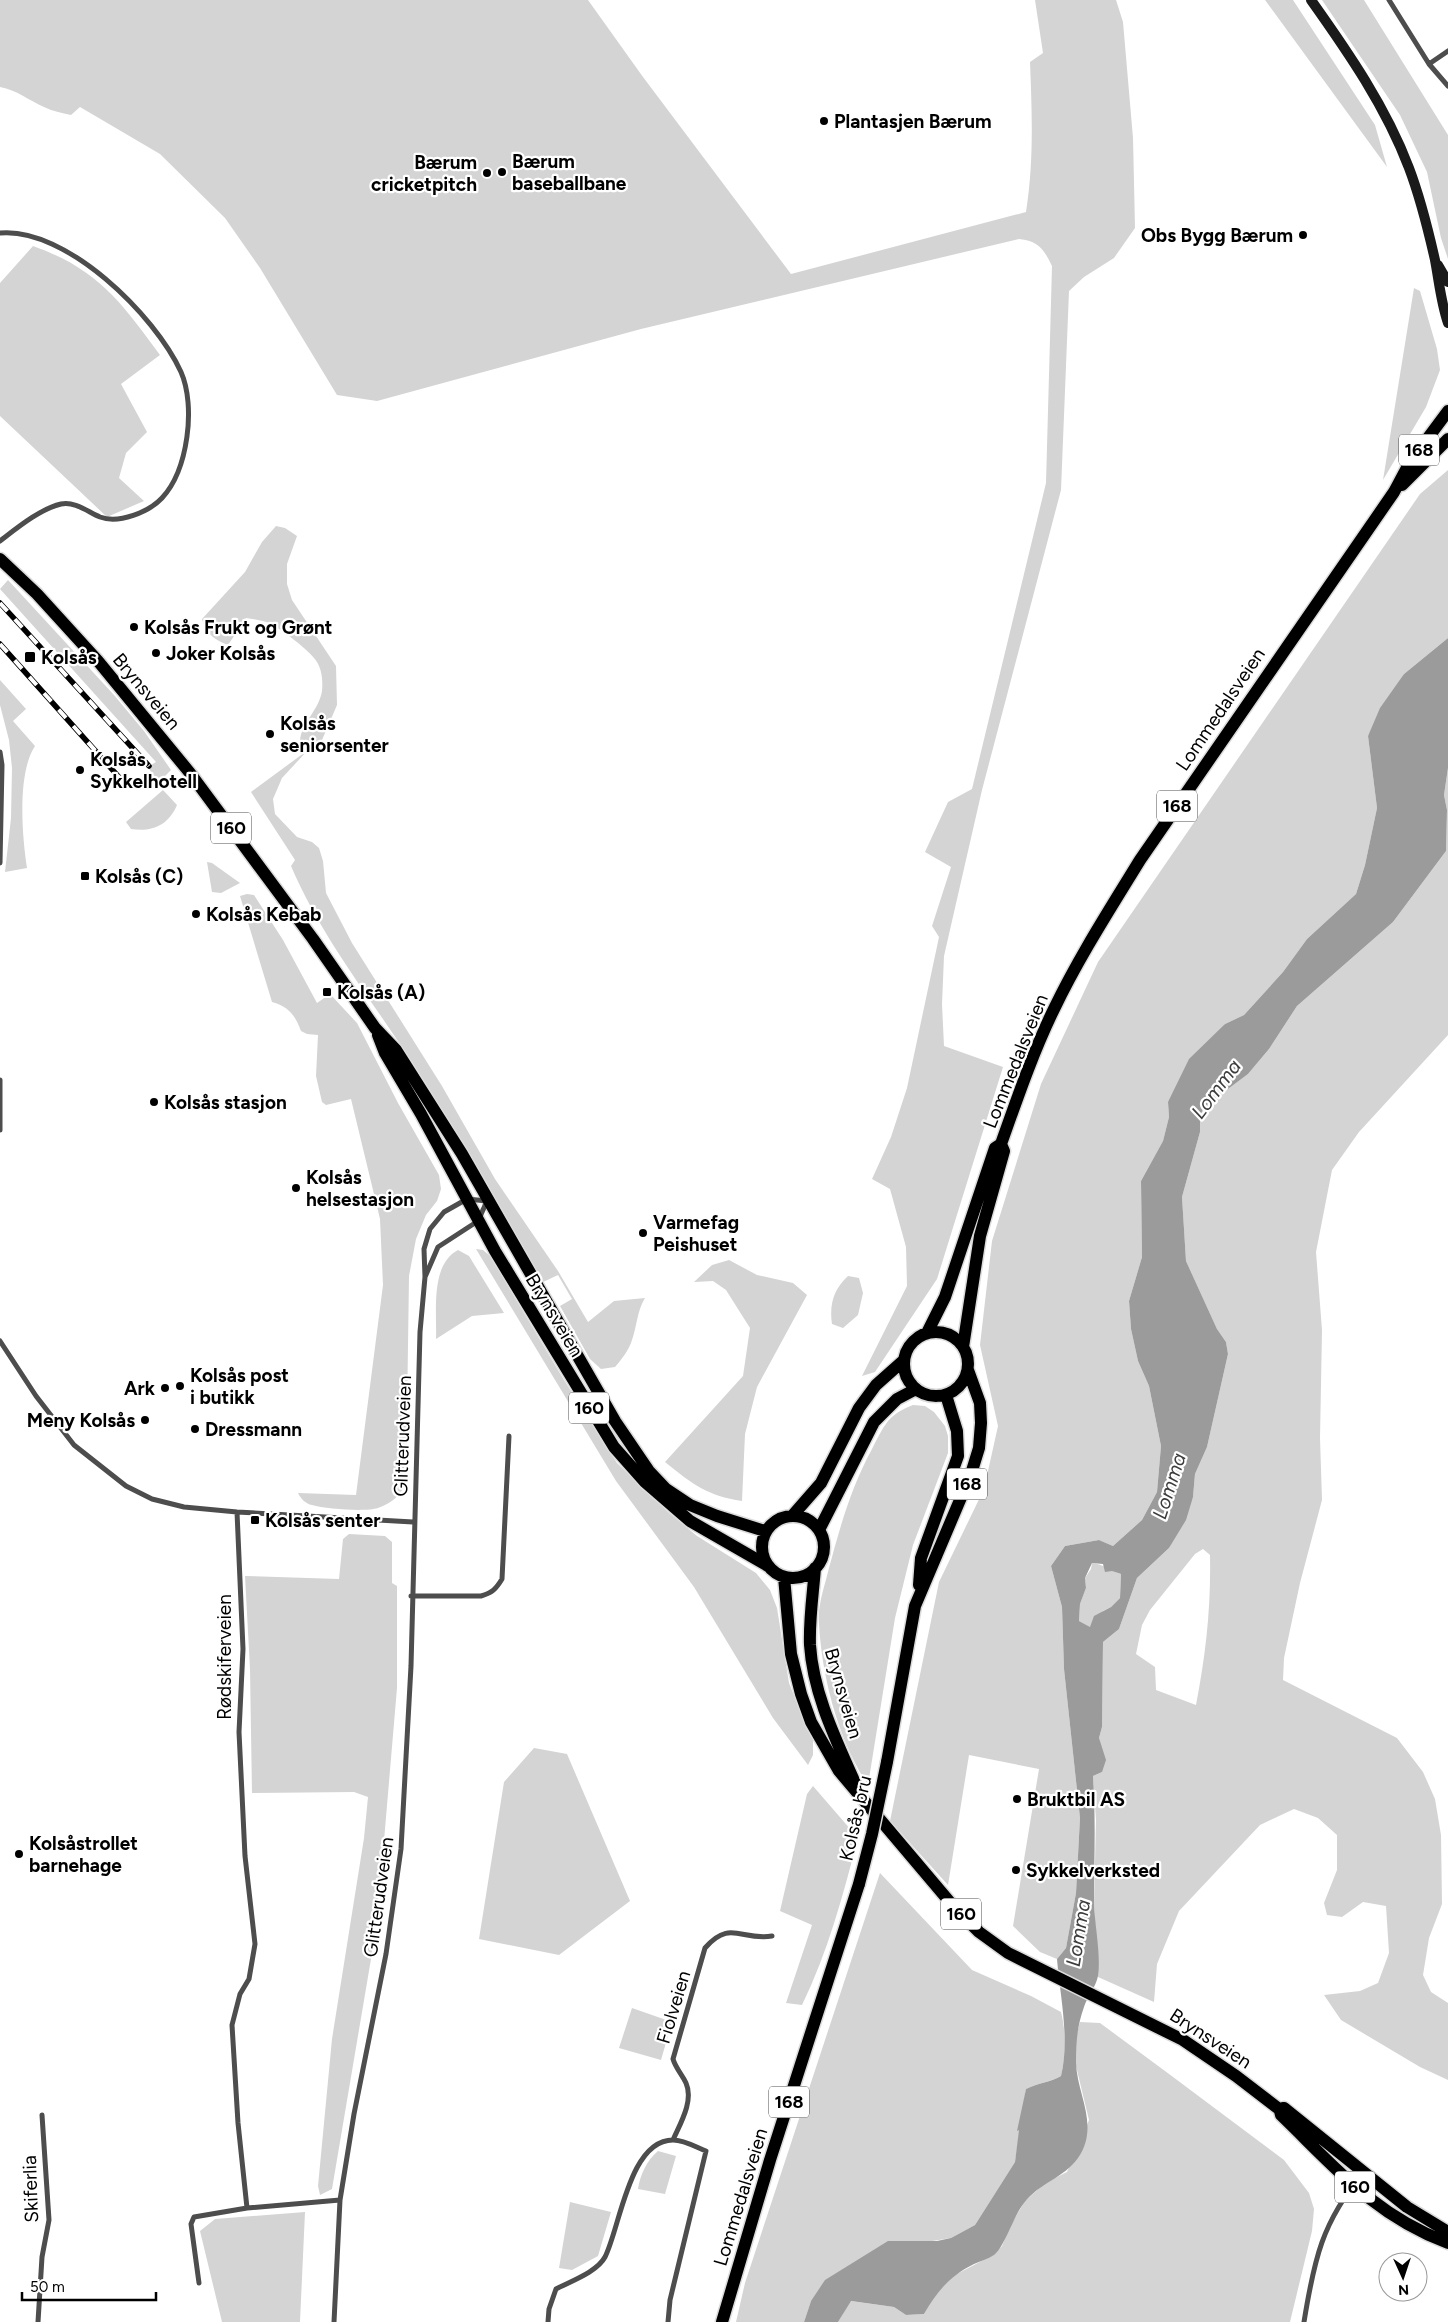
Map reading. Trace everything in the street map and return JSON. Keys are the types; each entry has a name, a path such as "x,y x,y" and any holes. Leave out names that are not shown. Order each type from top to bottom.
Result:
{"main road":[{"path":"1311,0 1348,52 1376,100 1409,167 1435,260 1448,323"},
{"path":"1435,260 1448,282"},
{"name":"Lommedalsveien","path":"928,1333 947,1291 995,1148 1001,1144 1036,1048 1053,1010 1105,916 1173,812 1394,492 1410,462 1448,411"},
{"name":"Lommedalsveien","path":"1394,492 1448,439"},
{"name":"Brynsveien","path":"0,558 37,594 93,656 190,773 313,939 376,1028 396,1050 462,1154 487,1201 615,1420 649,1471 666,1489 690,1505 723,1518 765,1530"},
{"name":"Brynsveien","path":"376,1028 385,1053 421,1114 478,1221 596,1420 623,1458 650,1486 690,1521 768,1566"},
{"name":"Lommedalsveien","path":"963,1347 980,1236 1004,1151 1001,1144"},
{"path":"928,1333 943,1332 950,1335 963,1347"},
{"name":"168","path":"794,1515 821,1483 860,1408 876,1385 903,1361 906,1350 913,1341 928,1333"},
{"name":"168","path":"919,1593 958,1506 979,1448 980,1403 968,1370 968,1358 963,1347"},
{"path":"903,1361 904,1373 909,1383 922,1394 932,1397 946,1396 960,1385 968,1370"},
{"path":"768,1566 762,1547 765,1530 779,1518 794,1515 814,1523 819,1530 874,1422 883,1411 916,1389"},
{"name":"168","path":"919,1593 921,1558 958,1456 957,1431 946,1396"},
{"name":"160","path":"815,1568 823,1556 825,1544 819,1530"},
{"name":"160","path":"768,1566 784,1577"},
{"path":"784,1577 796,1578 808,1574 815,1568"},
{"name":"Brynsveien","path":"815,1568 810,1628 812,1657 826,1713 860,1794"},
{"name":"Brynsveien","path":"784,1577 791,1654 805,1708 818,1736 839,1771 860,1794 919,1868 954,1907 979,1932 1008,1953 1031,1966 1118,2006 1195,2047 1279,2109 1281,2115 1332,2167 1374,2203 1403,2223 1448,2243"},
{"name":"Kolsås bru","path":"859,1884 887,1762 910,1623 919,1593"},
{"name":"Lommedalsveien","path":"722,2322 770,2160 859,1884"},
{"name":"Brynsveien","path":"1279,2109 1284,2108 1407,2207 1448,2232"}],"street":[{"path":"1389,0 1429,64 1448,86"},
{"path":"1429,64 1448,51"},
{"path":"0,233 33,236 52,243 102,276 121,293 153,328 181,373 186,390 188,416 186,447 176,476 170,489 154,506 122,518 101,518 81,507 63,504 40,515 0,541"},
{"path":"0,752 2,766 0,863"},
{"path":"0,1080 0,1130"},
{"path":"467,1199 487,1201 478,1221"},
{"name":"Glitterudveien","path":"334,2322 340,2200 354,2114 386,1954 401,1850 408,1724 420,1332 425,1277 424,1249 430,1229 444,1212 467,1199"},
{"name":"Glitterudveien","path":"425,1277 438,1247 478,1221"},
{"path":"0,1341 36,1396 74,1445 126,1486 152,1499 184,1507 237,1512 413,1522"},
{"path":"411,1596 481,1596 490,1594 502,1579 509,1436"},
{"name":"Rødskiferveien","path":"237,1512 242,1649 239,1732 245,1856 255,1944 249,1979 237,2002 232,2025 238,2123 247,2208"},
{"name":"Fiolveien","path":"673,2140 689,2095 686,2082 673,2059 705,1948 714,1938 725,1932 755,1937 772,1936"},
{"name":"Skiferlia","path":"38,2322 42,2256 49,2220 42,2114"},
{"path":"548,2322 556,2288 590,2270 604,2258 629,2186 645,2154 661,2142 673,2140 706,2151 670,2300 668,2322"},
{"path":"1304,2322 1312,2277 1324,2233 1340,2202 1363,2172"},
{"path":"199,2283 191,2220 194,2217 202,2214 247,2208 340,2200"}],"shaded area":[{"path":"0,0 588,0 643,77 791,274 1026,212 1031,156 1030,62 1043,53 1035,0 1116,0 1123,22 1133,138 1135,228 1114,258 1084,277 1069,291 1061,490 982,790 944,956 942,1004 944,1046 1003,1067 937,1279 875,1372 862,1376 907,1286 906,1247 890,1189 872,1179 891,1137 907,1088 939,937 932,926 951,867 925,852 948,802 972,789 1046,483 1052,266 1046,255 1036,244 1019,239 641,329 377,401 337,395 260,268 225,218 160,154 80,107 71,115 61,113 12,90 0,87"},
{"path":"1265,0 1293,0 1375,125 1387,167"},
{"path":"1322,0 1364,0 1448,135 1448,259 1441,238 1427,172 1400,115"},
{"path":"33,246 75,265 106,289 120,303 160,355 121,384 147,432 126,453 119,478 144,501 107,517 0,416 0,283"},
{"path":"1414,288 1420,291 1437,349 1440,370 1426,407 1383,480"},
{"path":"1448,470 1448,638 1404,674 1368,736 1377,808 1365,865 1356,894 1307,939 1283,972 1244,1015 1225,1024 1168,1102 1169,1117 1163,1141 1141,1181 1142,1257 1129,1301 1131,1329 1138,1361 1149,1386 1161,1446 1157,1492 1142,1520 1113,1546 1099,1540 1065,1546 1051,1566 1062,1607 1064,1669 1080,1818 1076,1893 1066,1948 1057,1959 1040,1952 1013,1926 1039,1769 969,1755 948,1885 890,1821 939,1582 984,1489 998,1426 980,1345 992,1241 1041,1084 1098,962 1420,494"},
{"path":"276,526 285,528 297,536 287,564 287,584 292,600 336,666 337,705 322,740 308,750 300,740 301,734 318,704 322,691 319,665 314,658 280,629 266,622 246,618 228,645 211,635 202,619 245,572 262,542"},
{"path":"8,580 114,695 144,731 171,770 158,783 148,767 156,762 0,589"},
{"path":"0,680 26,709 13,721 35,746 25,772 23,788 22,805 27,868 5,872 11,818 12,768 9,740 0,705"},
{"path":"308,750 282,778 273,799 275,814 297,837 312,842 319,848 323,861 326,893 352,943 442,1086 495,1179 558,1271 588,1322 614,1301 645,1298 640,1308 631,1344 615,1367 601,1369 590,1359 560,1306 572,1299 558,1275 541,1283 444,1114 316,917 291,866 295,860 251,792"},
{"path":"1448,768 1448,1035 1359,1132 1332,1170 1316,1252 1322,1330 1320,1438 1322,1500 1300,1583 1284,1658 1283,1680 1397,1738 1423,1772 1435,1799 1441,1835 1442,1904 1429,1938 1423,1975 1431,1992 1448,2003 1448,2080 1420,2067 1341,2020 1324,1995 1360,1991 1378,1983 1389,1953 1386,1906 1363,1902 1342,1917 1327,1915 1324,1903 1337,1870 1337,1835 1318,1818 1294,1809 1260,1825 1179,1911 1157,1964 1154,2002 1098,1977 1094,1905 1096,1820 1093,1776 1102,1772 1099,1738 1102,1727 1103,1642 1119,1629 1137,1578 1169,1548 1193,1497 1195,1474 1207,1447 1228,1354 1226,1342 1217,1329 1186,1261 1182,1197 1200,1132 1200,1116 1204,1107 1248,1074 1269,1049 1297,1006 1393,922 1446,851 1447,810 1444,795","holes":["1203,1549 1210,1555 1210,1593 1207,1630 1196,1705 1156,1690 1155,1667 1136,1654 1142,1625 1150,1610 1195,1554"]},
{"path":"163,790 177,805 169,818 164,823 152,828 131,829 126,822"},
{"path":"207,862 212,863 240,883 221,893 212,892"},
{"path":"254,895 283,940 317,1003 330,994 357,1023 398,1103 439,1175 441,1189 437,1201 426,1215 416,1239 409,1276 406,1483 395,1498 378,1508 356,1510 318,1506 306,1502 298,1493 356,1495 383,1285 380,1219 351,1099 326,1105 322,1102 316,1076 318,1035 307,1034 301,1031 291,1012 283,1006 272,1002 240,896"},
{"path":"476,1249 483,1250 490,1256 564,1380 617,1463 668,1512 697,1536 756,1573 770,1590 777,1608 789,1683 813,1736 813,1755 808,1765 773,1718 694,1587 616,1481"},
{"path":"458,1250 469,1256 504,1313 472,1316 436,1339 436,1302 439,1277 449,1257"},
{"path":"729,1260 757,1275 793,1283 807,1295 757,1387 745,1434 742,1501 719,1496 701,1488 665,1462 743,1376 750,1328 726,1290 713,1281 694,1282 712,1265"},
{"path":"848,1276 859,1278 863,1293 858,1315 843,1328 832,1324 831,1310 839,1286"},
{"path":"913,1405 925,1406 934,1412 945,1426 948,1436 948,1453 913,1545 895,1618 868,1785 848,1748 833,1708 821,1644 819,1610 842,1523 864,1465 888,1421 899,1412"},
{"path":"349,1534 385,1536 392,1542 392,1583 397,1586 397,1688 381,1876 371,1959 332,2189 320,2195 318,2186 332,2039 364,1838 368,1797 354,1792 252,1793 250,1669 245,1576 339,1579 343,1539"},
{"path":"1092,1563 1121,1574 1120,1598 1111,1607 1103,1611 1091,1628 1079,1621 1080,1604 1086,1588 1085,1578 1091,1569"},
{"path":"534,1748 567,1754 630,1901 559,1955 479,1939 504,1782"},
{"path":"813,1786 858,1838 841,1902 820,1965 802,2005 786,2003 812,1925 780,1911 807,1794"},
{"path":"880,1873 972,1970 1031,1996 1061,2012 1065,2044 1061,2076 1026,2089 1015,2162 975,2225 951,2238 926,2242 811,2301 804,2322 736,2322 745,2283"},
{"path":"632,2008 672,2022 661,2060 619,2048"},
{"path":"1080,2022 1100,2023 1165,2071 1284,2160 1309,2193 1314,2209 1312,2231 1290,2322 838,2322 850,2301 894,2307 906,2315 924,2314 934,2295 953,2276 995,2254 1002,2246 1010,2226 1025,2201 1045,2183 1067,2172 1089,2120 1076,2066 1076,2036"},
{"path":"658,2151 676,2156 665,2194 638,2189 640,2178 645,2168"},
{"path":"570,2202 611,2212 598,2256 572,2270 559,2268"},
{"path":"305,2212 300,2322 222,2322 200,2231 215,2219"}],"water":[{"name":"Lomma","path":"1448,638 1448,768 1444,795 1447,810 1446,851 1393,922 1297,1006 1269,1049 1248,1074 1204,1107 1200,1116 1200,1132 1182,1197 1186,1261 1217,1329 1226,1342 1228,1354 1207,1447 1195,1474 1193,1497 1186,1520 1169,1548 1137,1578 1119,1629 1103,1642 1102,1727 1099,1738 1106,1760 1102,1772 1093,1776 1095,1825 1094,1905 1099,1968 1097,1980 1085,2003 1078,2028 1076,2048 1077,2075 1086,2110 1087,2122 1084,2146 1078,2158 1066,2171 1037,2190 1024,2203 998,2251 994,2255 958,2273 939,2291 924,2314 906,2315 894,2307 851,2301 838,2322 804,2322 811,2301 825,2280 888,2241 937,2241 951,2238 975,2225 1015,2162 1019,2130 1017,2131 1026,2089 1061,2076 1065,2047 1064,2018 1057,1959 1066,1948 1076,1893 1080,1818 1064,1669 1062,1607 1051,1566 1065,1546 1099,1540 1113,1546 1142,1520 1157,1492 1161,1446 1149,1386 1138,1361 1131,1329 1129,1301 1142,1257 1141,1181 1163,1141 1169,1117 1168,1102 1189,1059 1225,1024 1244,1015 1283,972 1307,939 1356,894 1365,865 1377,808 1368,736 1380,708 1404,674","holes":["1092,1563 1103,1564 1105,1572 1112,1571 1121,1574 1120,1598 1111,1607 1094,1616 1090,1627 1079,1621 1080,1604 1086,1588 1085,1578"]}],"railway":[{"path":"0,603 149,766"},
{"path":"0,644 126,785"}],"place":[{"name":"Plantasjen Bærum","path":"824,121"},
{"name":"Bærum baseballbane","path":"502,172"},
{"name":"Bærum cricketpitch","path":"487,173"},
{"name":"Obs Bygg Bærum","path":"1303,235"},
{"name":"Kolsås Frukt og Grønt","path":"134,627"},
{"name":"Joker Kolsås","path":"156,653"},
{"name":"Kolsås","path":"30,657"},
{"name":"Kolsås seniorsenter","path":"270,734"},
{"name":"Kolsås Sykkelhotell","path":"80,770"},
{"name":"Kolsås (C)","path":"85,876"},
{"name":"Kolsås Kebab","path":"196,914"},
{"name":"Kolsås (A)","path":"327,992"},
{"name":"Kolsås stasjon","path":"154,1102"},
{"name":"Kolsås helsestasjon","path":"296,1188"},
{"name":"Varmefag Peishuset","path":"643,1233"},
{"name":"Kolsås post i butikk","path":"180,1386"},
{"name":"Ark","path":"165,1388"},
{"name":"Meny Kolsås","path":"145,1420"},
{"name":"Dressmann","path":"195,1429"},
{"name":"Kolsås senter","path":"255,1520"},
{"name":"Bruktbil AS","path":"1017,1799"},
{"name":"Kolsåstrollet barnehage","path":"19,1854"},
{"name":"Sykkelverksted","path":"1016,1870"}]}
